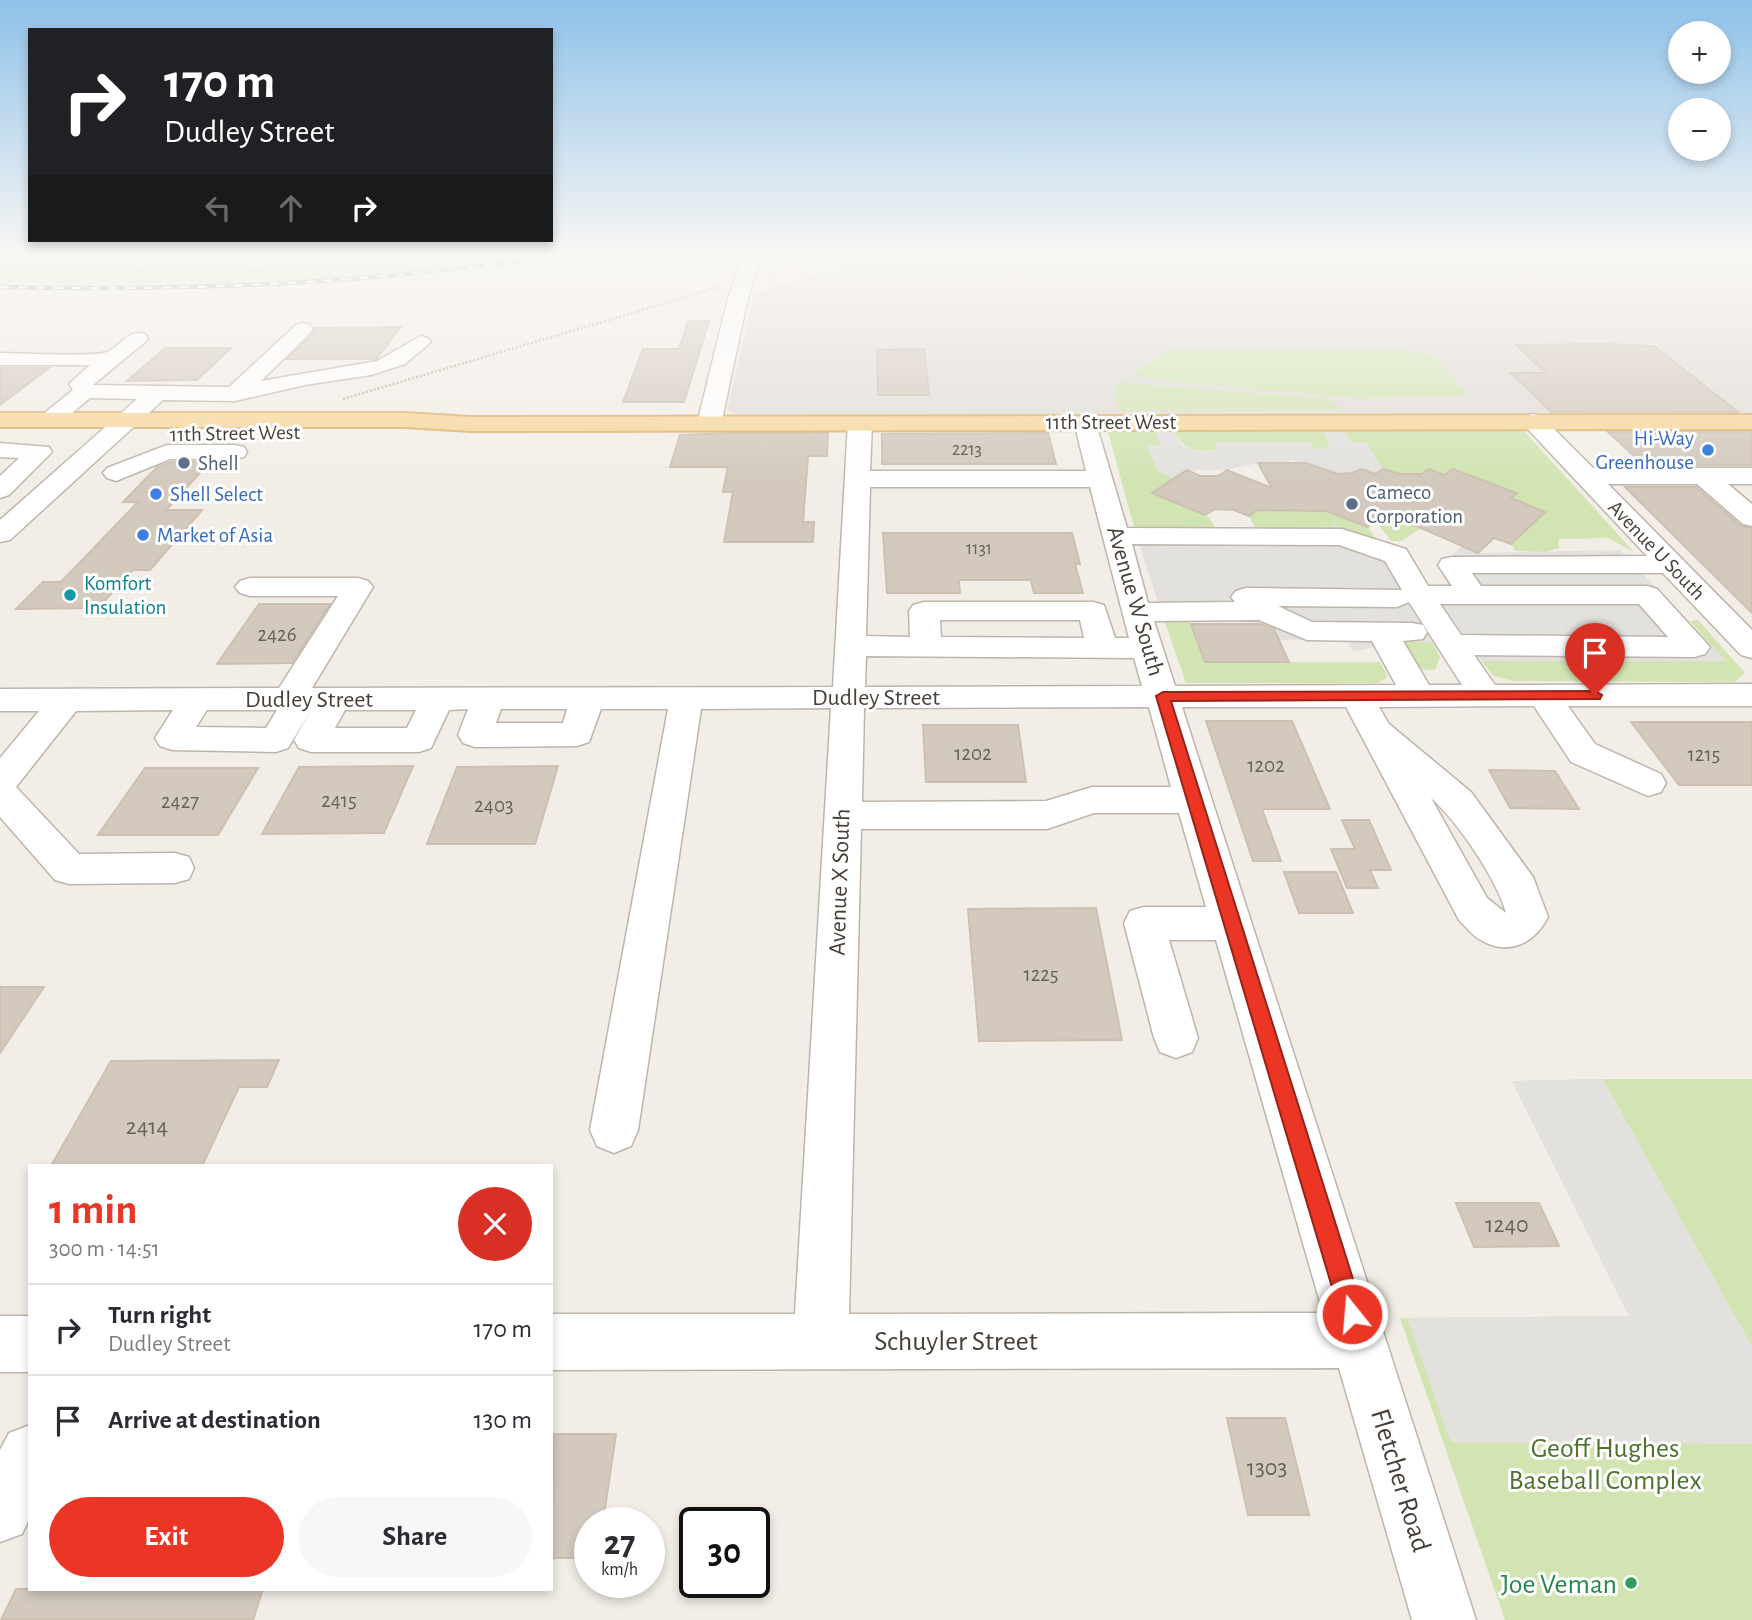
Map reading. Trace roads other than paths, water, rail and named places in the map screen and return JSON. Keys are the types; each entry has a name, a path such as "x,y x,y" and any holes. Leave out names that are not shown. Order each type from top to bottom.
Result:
{"main road":[{"name":"11th Street West","path":"0,420 50,420 119,427"},
{"name":"11th Street West","path":"0,435 119,427 400,430 471,424 1752,422"}],"street":[{"path":"234,394 302,330"},
{"path":"709,424 731,330"},
{"path":"85,391 80,384 138,338"},
{"path":"50,420 85,391 234,394 317,376 368,370 410,354 421,342"},
{"path":"207,394 250,350"},
{"path":"0,359 111,359"},
{"path":"0,534 157,393"},
{"name":"Avenue U South","path":"1533,421 1752,648"},
{"name":"Avenue W South","path":"1086,422 1139,618 1360,1340"},
{"name":"Avenue X South","path":"821,1340 860,423"},
{"path":"0,450 40,452 0,490"},
{"path":"1585,476 1752,476"},
{"path":"1705,477 1752,518"},
{"path":"857,479 1102,479"},
{"path":"1118,536 1342,537 1396,555 1408,596 1452,645 1485,695"},
{"path":"1472,594 1451,565 1671,564"},
{"path":"197,699 172,738 276,740 295,699 358,587 250,587"},
{"path":"850,646 1102,647 1139,618 1408,596 1472,594 1647,595 1694,647 1452,645"},
{"path":"1139,618 1264,611 1307,631 1397,632 1418,695"},
{"path":"1543,695 1583,753 1648,783"},
{"name":"Dudley Street","path":"0,700 489,698 475,735 577,734 587,698 1752,695"},
{"path":"1357,696 1376,732 1473,909 1494,928 1516,930 1528,917 1519,888 1458,801 1376,732"},
{"path":"334,699 311,740 419,740 438,698"},
{"path":"614,1130 687,698"},
{"path":"0,782 67,699"},
{"path":"0,793 69,869 175,868"},
{"path":"842,816 1047,815 1092,800 1195,800"},
{"path":"1176,1038 1144,923 1233,924"},
{"name":"Schuyler Street","path":"553,1342 1360,1340"},
{"name":"Fletcher Road","path":"1360,1340 1444,1620"},
{"path":"0,1344 28,1344"},
{"path":"0,1512 28,1458"}],"place":[{"name":"Hi-Way Greenhouse","path":"1708,450"},
{"name":"Shell","path":"184,463"},
{"name":"Shell Select","path":"156,494"},
{"name":"Cameco Corporation","path":"1352,504"},
{"name":"Market of Asia","path":"143,535"},
{"name":"Komfort Insulation","path":"70,595"},
{"name":"Joe Veman","path":"1631,1583"}],"park label":[{"name":"Geoff Hughes Baseball Complex","path":"1605,1463"}]}
